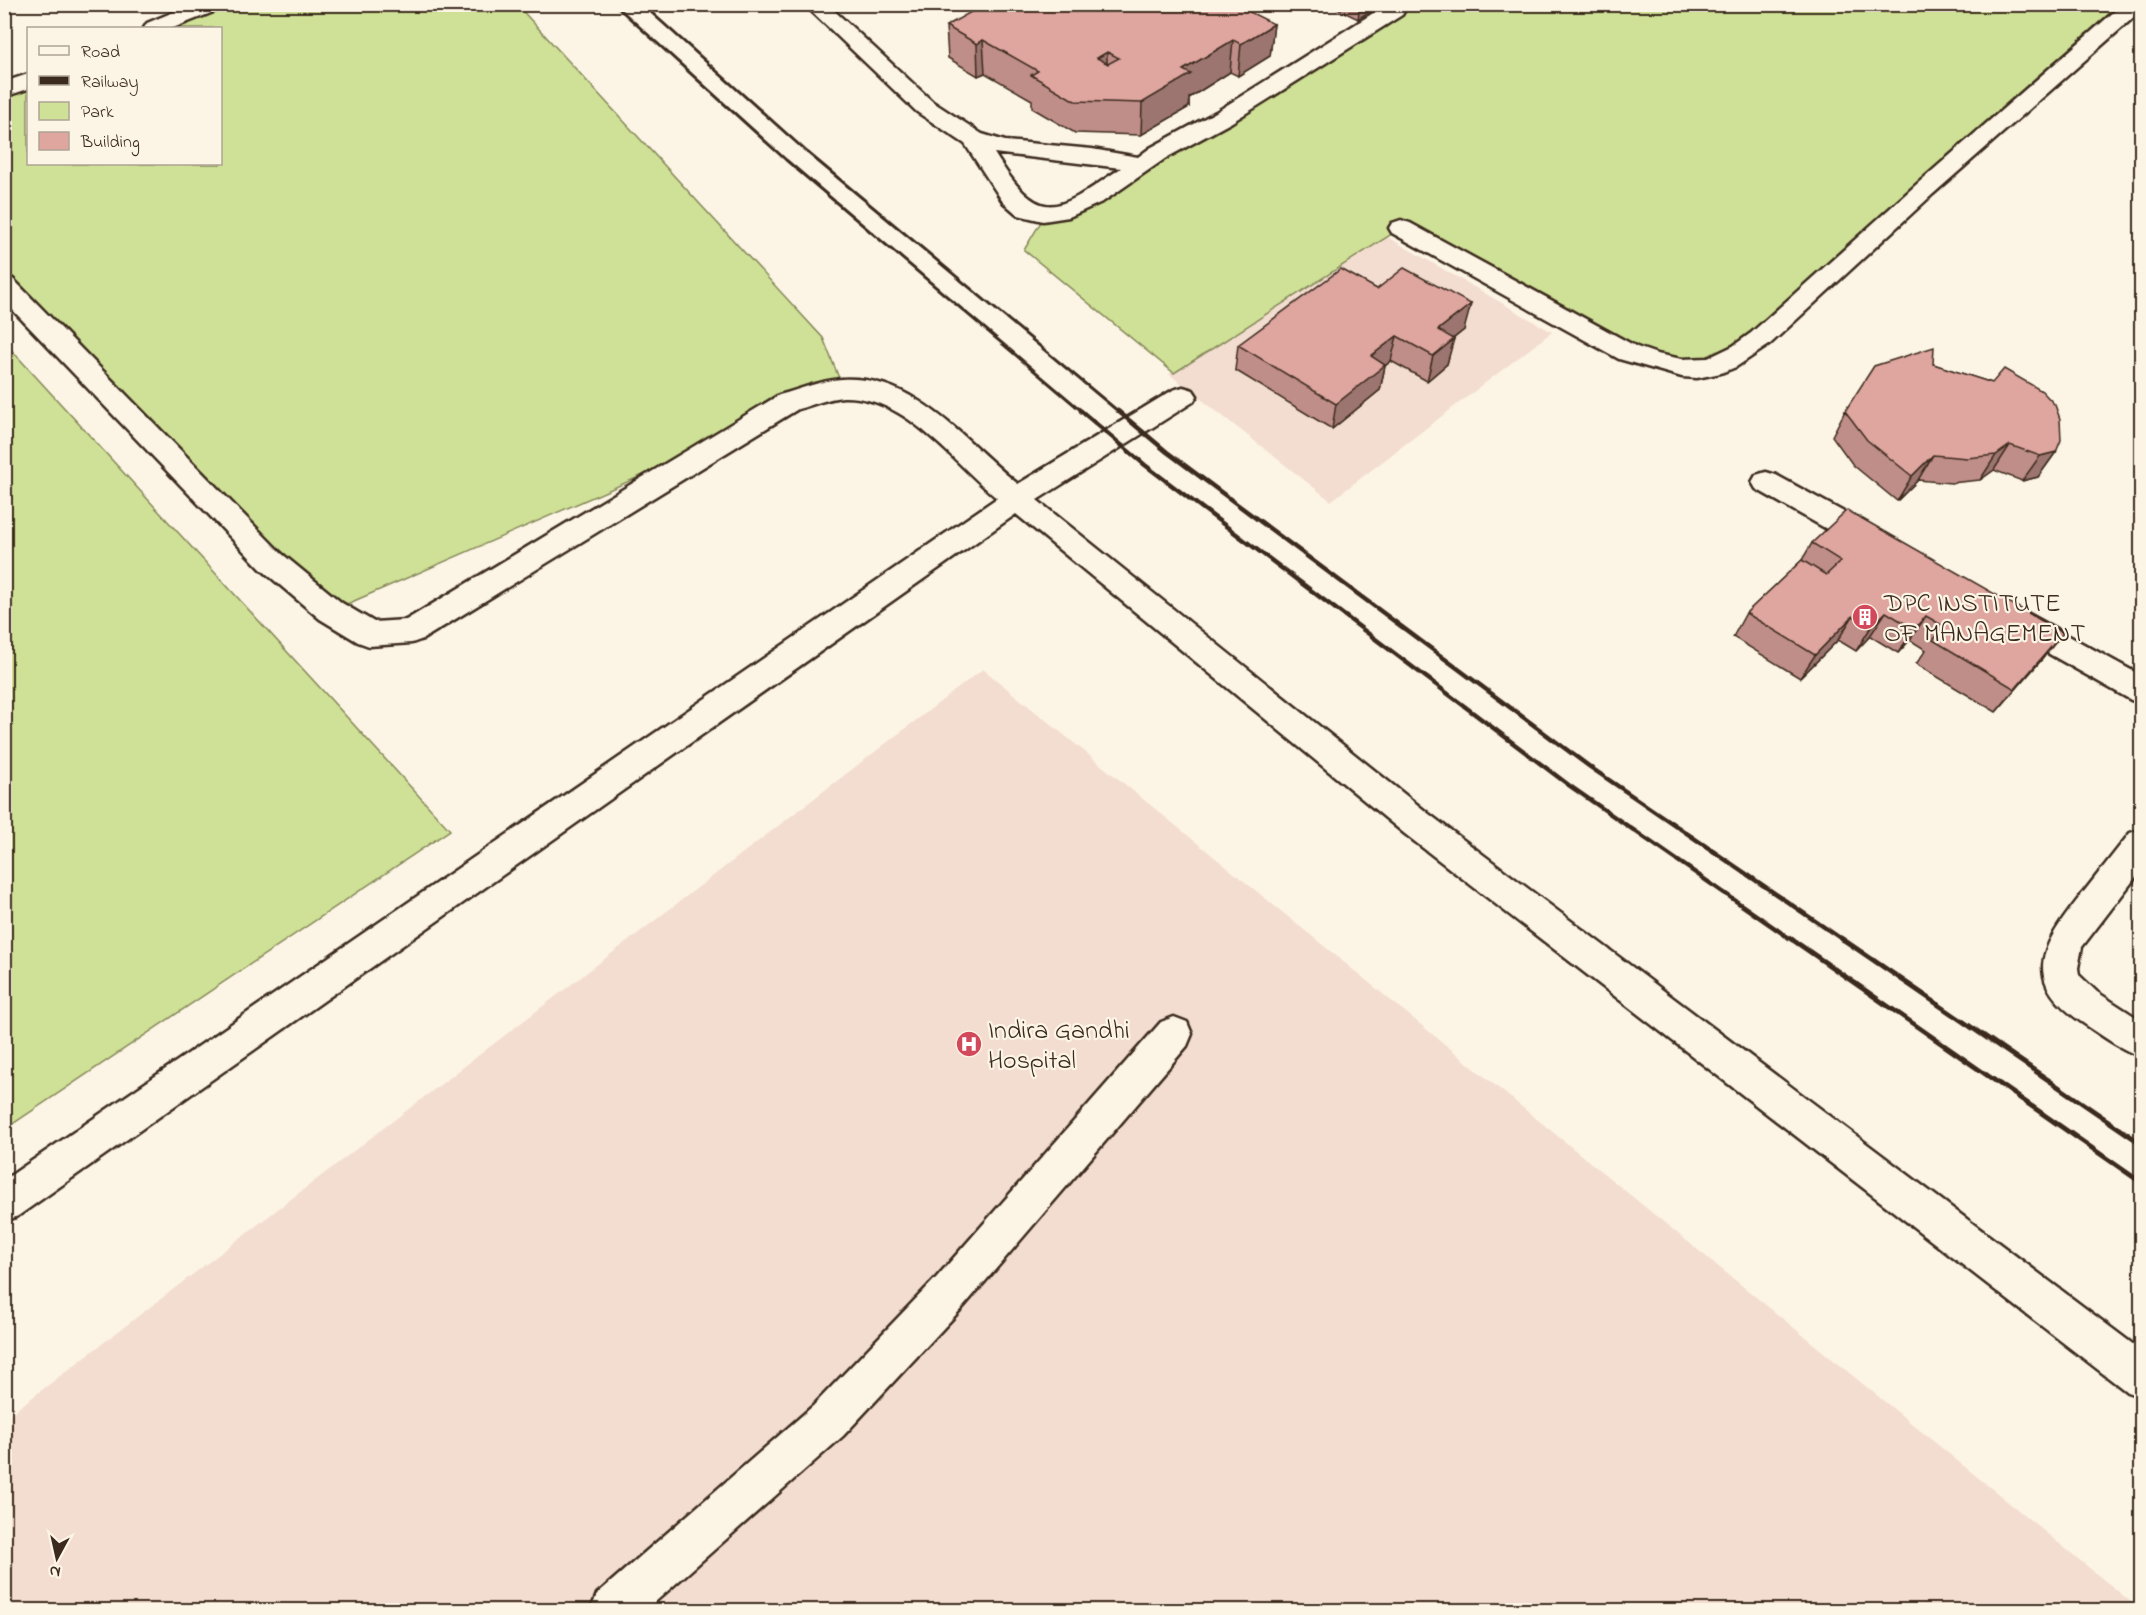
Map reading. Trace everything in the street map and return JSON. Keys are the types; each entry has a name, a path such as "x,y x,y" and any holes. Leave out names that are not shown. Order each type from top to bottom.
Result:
{"street":[{"path":"157,27 213,4"},
{"path":"814,4 925,107 974,139 1003,148 1092,156 1142,165"},
{"path":"1401,228 1628,353 1661,365 1707,369 1740,356 1760,339 1925,189 2136,4"},
{"path":"974,139 1013,198 1031,212 1045,215 1059,214 1076,207 1158,153 1224,117 1394,10"},
{"path":"4,90 27,81"},
{"path":"4,285 271,561 331,611 369,634 412,631 789,402 843,388 880,391 932,422 980,469 1016,499 1417,824 2142,1377"},
{"path":"4,1203 1016,499 1183,396"},
{"path":"1766,482 1901,558"},
{"path":"1995,610 2142,691"},
{"path":"2142,843 2067,940 2062,957 2062,977 2070,990 2142,1041"},
{"path":"614,1611 828,1421 950,1292 1174,1034"}],"shaded area":[{"path":"1384,235 1552,332 1331,501 1169,374"},
{"name":"Indira Gandhi Hospital","path":"983,669 2141,1610 5,1610 4,1419"}],"green space":[{"path":"211,5 517,5 823,338 843,388 331,611 5,281 5,88 27,78 27,165 222,165 222,27 154,27"},
{"path":"1403,5 2138,5 1726,363 1661,365 1401,228 1174,373 1024,250 1045,215 1142,165"},
{"path":"5,343 450,830 5,1129"}],"building":[{"path":"985,4 1234,4 1274,24 1241,44 1233,40 1183,70 1191,74 1142,103 1075,101 1031,75 1038,71 983,40 977,44 946,26","holes":["1107,52 1119,58 1108,64 1097,58"]},
{"path":"1404,268 1471,304 1438,330 1454,339 1433,356 1397,336 1371,356 1385,365 1336,404 1238,345 1341,269 1377,289"},
{"path":"1934,347 1933,364 1992,383 2004,369 2042,391 2055,405 2060,419 2061,440 2056,452 2040,456 2010,445 1996,455 1967,458 1933,455 1912,476 1867,440 1845,411 1874,366"},
{"name":"DPC INSTITUTE OF MANAGEMENT","path":"1847,510 2063,633 2015,689 1933,640 1945,627 1926,616 1914,629 1886,612 1871,627 1853,616 1815,655 1746,613 1802,560 1826,575 1841,561 1812,543"}],"railway":[{"path":"614,4 786,160 1083,412"},
{"path":"642,4 807,152 1119,412"},
{"path":"1081,411 1145,465 1570,786 1792,940"},
{"path":"1118,411 1167,452 1590,767 1843,940"},
{"path":"1790,938 2142,1183"},
{"path":"1841,938 2142,1144"}],"place":[{"name":"DPC INSTITUTE OF MANAGEMENT","path":"1865,617"},
{"name":"Indira Gandhi Hospital","path":"969,1044"}]}
